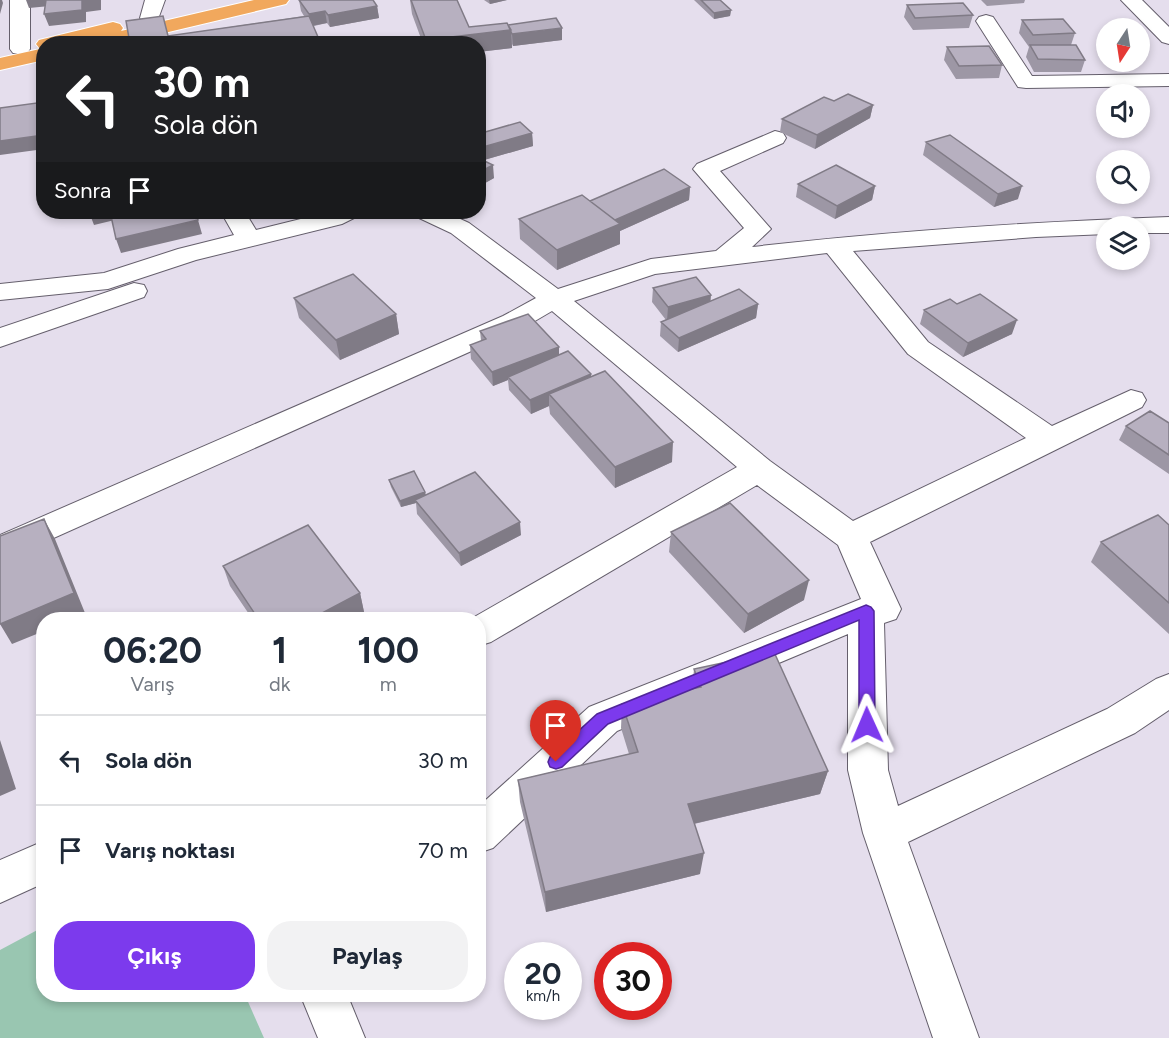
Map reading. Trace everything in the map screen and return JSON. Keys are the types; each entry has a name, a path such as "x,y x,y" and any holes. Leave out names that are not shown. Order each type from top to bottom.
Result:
{"highway":[{"path":"70,36 153,9 219,0"},
{"path":"127,36 279,0"},
{"path":"10,51 36,46"},
{"path":"0,63 36,56"}],"street":[{"path":"10,51 20,0"},
{"path":"1131,0 1169,38"},
{"path":"986,21 1026,82 1169,80"},
{"path":"726,256 758,229 705,169 775,138"},
{"path":"237,219 249,239"},
{"path":"0,292 108,281 187,254 333,219"},
{"path":"441,219 460,228 554,299 759,469 851,537 882,609 866,611 603,719 486,827"},
{"path":"0,549 513,322 554,299 651,267 834,244 1036,229 1169,225"},
{"path":"834,244 918,348 1048,439"},
{"path":"0,338 195,271 187,254"},
{"path":"851,537 1131,400"},
{"path":"486,627 759,469"},
{"path":"866,611 868,770 884,832 956,1038"},
{"path":"884,832 1121,721 1169,690"},
{"path":"0,882 36,865"},
{"path":"326,1002 342,1038"}],"green space":[{"path":"36,931 36,1002 248,1002 264,1038 0,1038 0,950"}],"building":[{"path":"46,0 82,0 82,10 44,14"},
{"path":"299,0 373,0 377,6 328,15 325,11 309,14"},
{"path":"411,0 457,0 469,27 507,23 511,30 460,36 424,36"},
{"path":"701,0 720,0 731,10 714,13"},
{"path":"963,3 973,15 915,18 907,5"},
{"path":"163,16 168,36 129,36 126,21"},
{"path":"309,16 318,36 168,36"},
{"path":"556,18 562,28 512,34 508,25"},
{"path":"1063,19 1075,33 1033,35 1022,20"},
{"path":"1030,45 1076,45 1085,60 1038,59"},
{"path":"989,46 1002,65 959,66 947,47"},
{"path":"848,94 873,105 817,135 782,119 824,97 834,101"},
{"path":"36,103 36,136 0,141 0,108"},
{"path":"520,122 532,133 486,146 486,132"},
{"path":"950,135 1022,186 998,194 926,142"},
{"path":"486,162 493,165 486,169"},
{"path":"836,165 875,186 837,206 798,184"},
{"path":"664,169 690,187 615,220 590,201"},
{"path":"582,195 620,224 557,250 519,219"},
{"path":"112,219 198,220 116,239"},
{"path":"353,274 396,314 336,340 294,298"},
{"path":"696,277 711,295 668,307 653,288"},
{"path":"739,289 758,304 679,338 661,322"},
{"path":"980,294 1017,320 968,343 924,310 950,299 957,304"},
{"path":"528,314 559,347 492,372 470,345 486,339 480,331"},
{"path":"568,351 591,374 530,400 508,377"},
{"path":"605,371 673,442 615,467 549,394"},
{"path":"1150,411 1169,423 1169,455 1126,426"},
{"path":"414,471 425,492 400,501 389,480"},
{"path":"475,472 520,522 459,553 415,500"},
{"path":"730,503 809,580 748,614 671,532"},
{"path":"1158,515 1169,525 1169,603 1101,542"},
{"path":"44,519 74,593 0,624 0,536"},
{"path":"308,525 360,593 324,612 254,612 223,566"},
{"path":"774,652 828,771 688,804 704,853 545,892 518,780 638,752 622,704 701,687 694,669"}],"route":[{"path":"556,762 603,719 866,611 867,725"}]}
